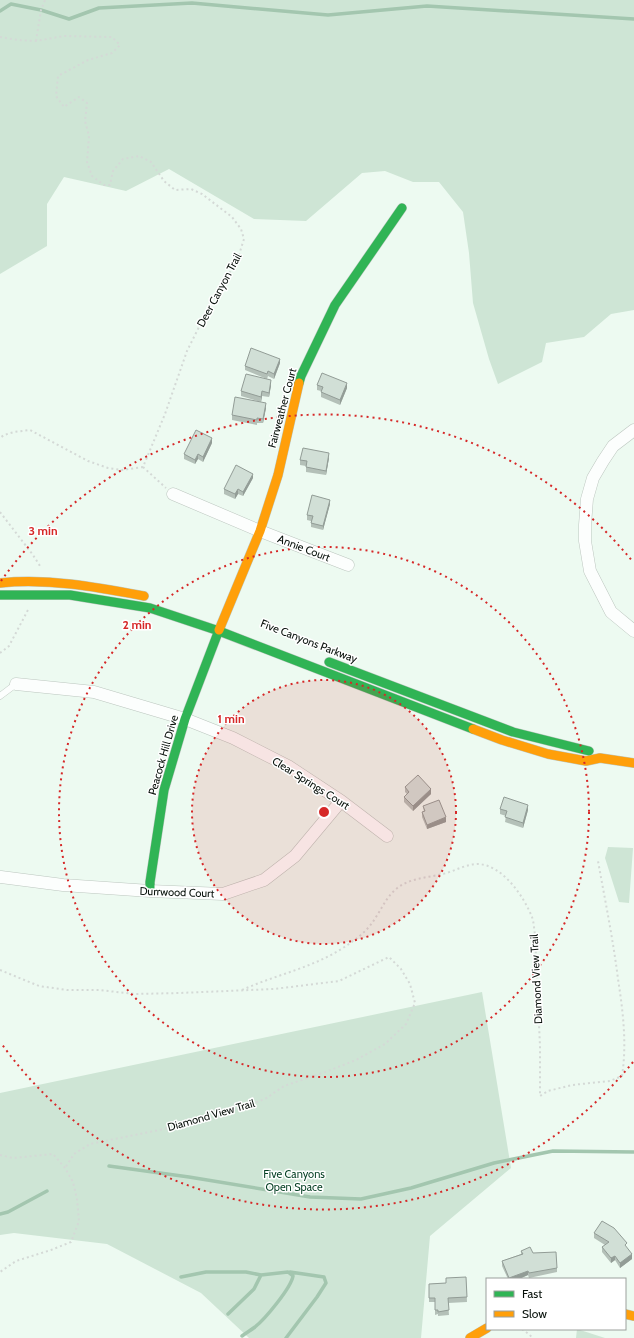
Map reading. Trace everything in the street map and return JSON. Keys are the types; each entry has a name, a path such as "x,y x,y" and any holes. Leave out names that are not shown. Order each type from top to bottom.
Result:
{"main road":[{"name":"Fairweather Court","path":"219,630 260,531 278,475 301,376 335,305 402,208"},
{"path":"0,583 31,581 68,583 99,587 155,599"},
{"name":"Five Canyons Parkway","path":"0,595 70,595 150,608 219,630 502,740 548,754 586,761 600,758 634,763"},
{"name":"Peacock Hill Drive","path":"150,891 150,882 164,790 185,719 219,630"},
{"name":"Five Canyons Parkway","path":"324,660 513,732 589,750 600,758"},
{"path":"470,1338 486,1329"}],"street":[{"path":"634,430 613,446 593,478 587,499 585,525 590,571 611,612 634,631"},
{"name":"Annie Court","path":"172,494 260,531 348,565"},
{"name":"Clear Springs Court","path":"16,684 94,692 185,719 233,738 288,766 341,801 387,836"},
{"name":"Durrwood Court","path":"1,877 150,891 223,894 264,880 295,856 341,801"}],"lane":[{"path":"0,696 16,684"}],"path":[{"path":"0,37 36,41 41,10 45,0"},
{"name":"Deer Canyon Trail","path":"36,41 64,36 112,37 120,45 112,53 88,60 58,76 56,96 64,107 79,97 87,102 85,121 89,136 87,162 92,176 104,185 110,185 112,171 122,159 139,156 152,162 164,181 175,190 191,189 202,194 221,208 241,229 244,239 238,258 202,321 187,351 165,414 142,467"},
{"path":"0,438 14,432 30,430 88,461 108,468 122,470 142,467 172,494"},
{"path":"0,512 40,566 31,581"},
{"path":"0,653 9,646 21,624 30,605 30,595"},
{"name":"Diamond View Trail","path":"241,990 318,961 341,949 361,936 375,918 384,902 395,890 409,881 444,874 463,867 478,864 494,869 510,882 519,893 532,918 535,935 540,1046 540,1096 548,1091 572,1085 610,1081 622,1076 624,1064 623,1013 615,956 598,861"},
{"name":"Diamond View Trail","path":"0,970 39,986 67,990 99,990 136,994 274,989 340,981 389,957 400,969 410,984 414,1003 406,1024 385,1044 356,1060 321,1074 284,1086 265,1099 235,1110 164,1129 90,1144 74,1154 65,1168"},
{"path":"0,1155 13,1158 53,1154 65,1168 72,1182 77,1199 79,1221 70,1242 51,1250 16,1261 0,1272"},
{"path":"523,1330 532,1338"}],"green space":[{"path":"0,0 634,0 634,310 611,314 584,337 546,343 542,362 498,384 489,359 473,303 469,253 463,212 439,182 413,182 385,171 362,173 306,221 254,219 169,169 126,191 64,177 47,204 47,246 0,274"},
{"path":"608,847 633,848 629,903 619,902 605,858"},
{"name":"Five Canyons Open Space","path":"482,992 511,1168 430,1236 421,1338 249,1338 201,1293 107,1244 14,1233 0,1235 0,1093"},
{"path":"577,1330 580,1330 605,1338 576,1338"}],"building":[{"path":"251,348 280,359 274,374 268,371 267,374 245,366"},
{"path":"322,373 347,383 340,400 321,392 323,387 317,385"},
{"path":"246,374 271,380 269,393 262,391 261,397 241,391"},
{"path":"235,397 266,403 263,419 257,418 257,420 232,415"},
{"path":"196,430 212,438 203,457 198,454 195,460 184,454"},
{"path":"303,448 329,453 326,471 306,467 307,461 300,460"},
{"path":"236,465 253,474 243,492 238,489 235,494 224,489"},
{"path":"312,495 330,500 323,526 311,523 313,516 307,515"},
{"path":"418,775 431,789 413,806 404,797 409,792 405,787"},
{"path":"504,797 528,805 523,823 505,817 507,811 500,809"},
{"path":"439,800 446,817 427,825 422,812 425,811 423,806"},
{"path":"602,1221 614,1228 627,1243 625,1245 632,1254 620,1263 615,1256 611,1258 602,1247 609,1242 594,1233"},
{"path":"530,1247 533,1253 556,1252 557,1268 529,1273 528,1271 509,1278 502,1261 523,1254 521,1251"},
{"path":"466,1277 467,1297 448,1298 449,1310 438,1312 438,1310 435,1310 435,1298 429,1298 429,1284 446,1283 446,1278"}],"waterway":[{"path":"0,11 11,4 41,10 69,19 99,8 192,3 328,15 427,6 634,19"},
{"path":"109,1166 189,1177 310,1197 361,1199 411,1188 494,1163 553,1151 634,1152"},
{"path":"0,1214 8,1212 47,1191"},
{"path":"181,1277 206,1272 246,1272 261,1275"},
{"path":"228,1314 254,1289 261,1275 288,1272 293,1276 288,1288 271,1311 255,1327 242,1336"},
{"path":"286,1338 326,1283 324,1277 290,1272"}],"traffic: fast":[{"path":"299,383 335,305 402,208"},
{"path":"0,595 70,595 150,608 219,631 473,729"},
{"path":"150,891 150,882 164,790 185,719 219,630"},
{"path":"329,662 513,732 589,751"}],"traffic: slow":[{"path":"219,630 260,531 278,475 299,383"},
{"path":"0,583 36,582 72,584 144,596"},
{"path":"473,729 502,740 548,754 586,761 600,758 634,763"},
{"path":"626,1314 634,1316"},
{"path":"470,1338 486,1329"}]}
